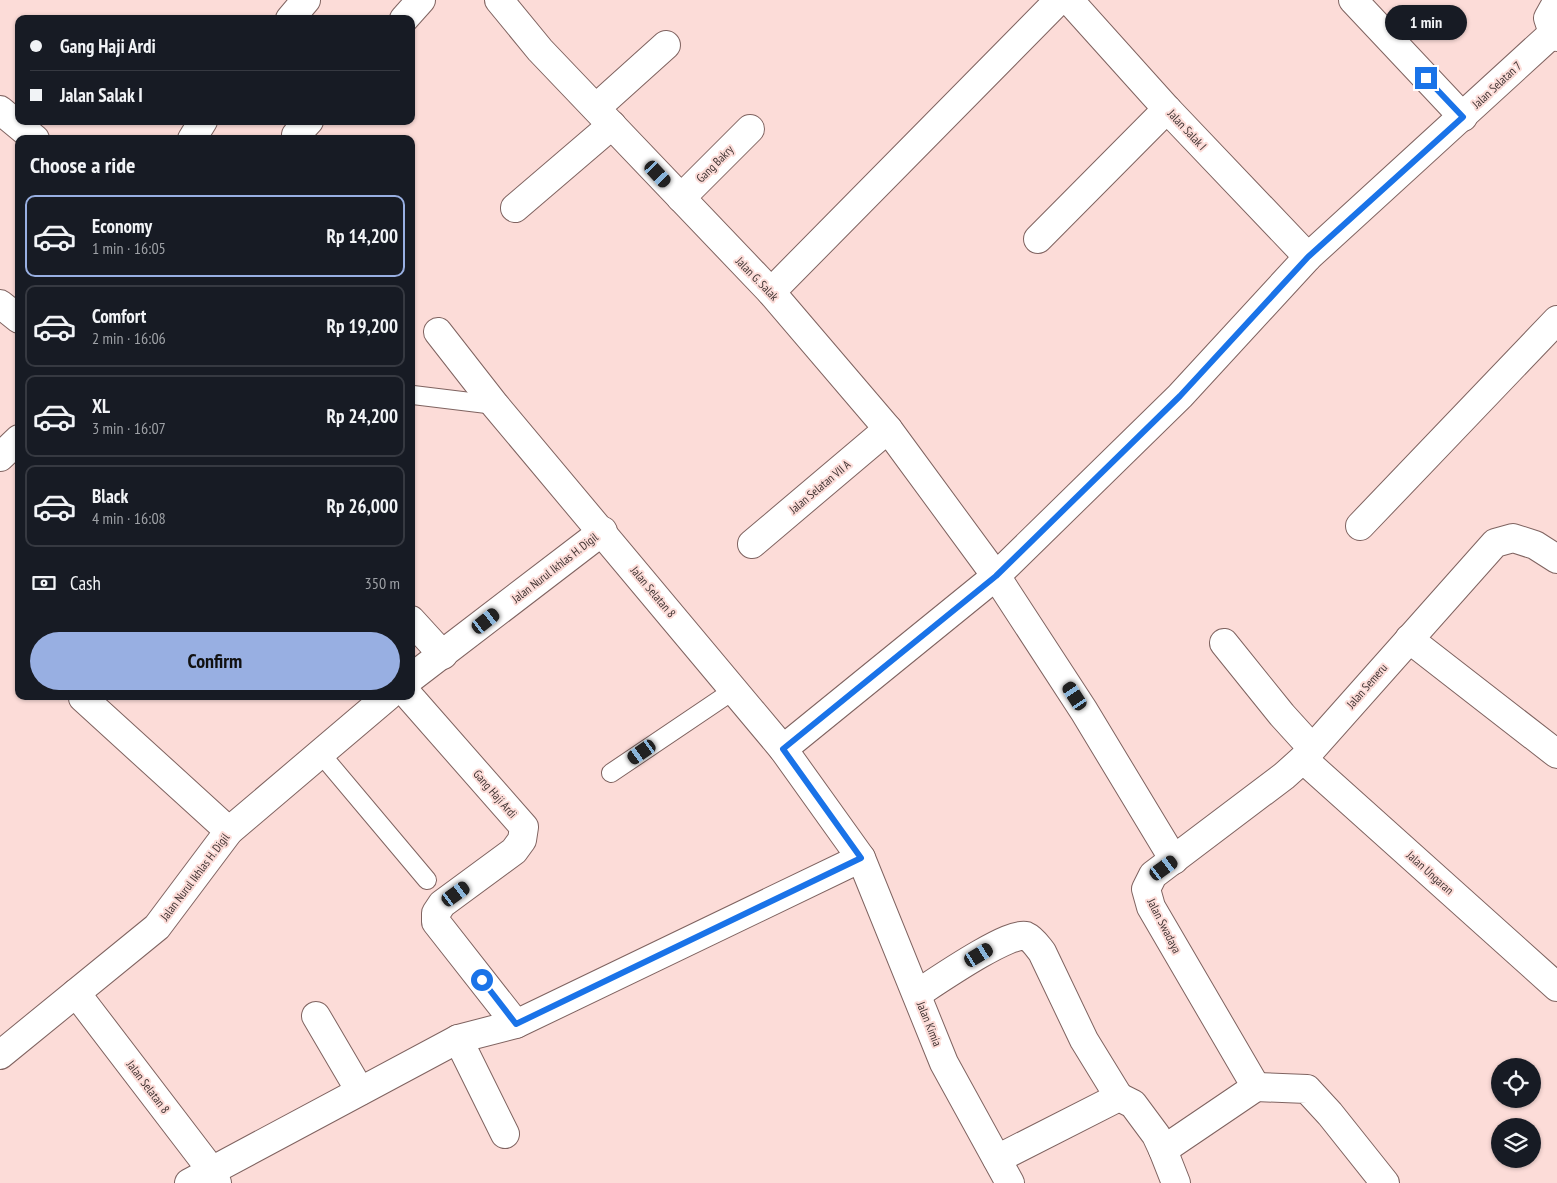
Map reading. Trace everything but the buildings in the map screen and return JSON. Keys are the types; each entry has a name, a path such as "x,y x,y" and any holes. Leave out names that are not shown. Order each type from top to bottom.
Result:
{"street":[{"path":"293,15 306,0"},
{"path":"408,15 421,0"},
{"name":"Jalan G. Salak","path":"499,0 540,50 771,292 888,429 996,576"},
{"path":"771,292 1058,0"},
{"name":"Jalan Salak I","path":"1069,0 1167,109 1308,257"},
{"path":"1353,0 1463,117"},
{"path":"1555,35 1548,18 1557,2"},
{"name":"Jalan Selatan 7","path":"783,749 996,576 1180,396 1308,257 1555,35"},
{"path":"515,208 604,116 666,46"},
{"path":"1038,240 1167,109"},
{"path":"0,110 15,122"},
{"path":"18,125 30,135"},
{"name":"Gang Bakry","path":"681,198 750,129"},
{"path":"0,304 15,316"},
{"path":"1360,526 1557,320"},
{"name":"Jalan Selatan 8","path":"438,332 495,404 603,531 783,749 861,858"},
{"name":"Jalan Selatan VII A","path":"752,544 888,429"},
{"path":"0,457 15,443"},
{"name":"Jalan Nurul Ikhlas H. Digil","path":"415,675 603,531"},
{"name":"Jalan Semeru","path":"1174,860 1284,776 1308,754 1495,543 1513,538 1535,544 1557,559"},
{"path":"996,576 1084,711 1174,860"},
{"path":"415,624 443,655"},
{"path":"1409,639 1557,754"},
{"name":"Jalan Ungaran","path":"1224,642 1282,715 1308,754 1557,987"},
{"path":"85,700 230,831"},
{"name":"Jalan Nurul Ikhlas H. Digil","path":"0,1055 157,927 230,831 383,700"},
{"name":"Gang Haji Ardi","path":"413,700 524,827 522,840 514,851 442,904 436,912 436,922 516,1024"},
{"path":"206,1179 360,1091 458,1039 516,1024 861,858"},
{"name":"Jalan Kimia","path":"861,858 944,1063 1010,1183"},
{"name":"Jalan Swadaya","path":"1174,860 1153,875 1146,889 1151,907 1256,1087"},
{"path":"916,994 994,946 1016,936 1024,936 1033,940 1042,952 1084,1040 1119,1097 1133,1104 1156,1135 1164,1150 1176,1183"},
{"name":"Jalan Selatan 8","path":"76,993 206,1179"},
{"path":"316,1016 360,1091"},
{"path":"458,1039 504,1134"},
{"path":"1164,1150 1256,1087 1307,1089 1330,1114 1385,1183"},
{"path":"997,1159 1119,1097"}],"lane":[{"path":"415,395 495,404"},
{"path":"612,773 734,690"},
{"path":"321,754 427,880"}],"route":[{"path":"482,980 516,1024 861,858 783,749 996,576 1180,396 1308,257 1463,117 1426,78"}]}
